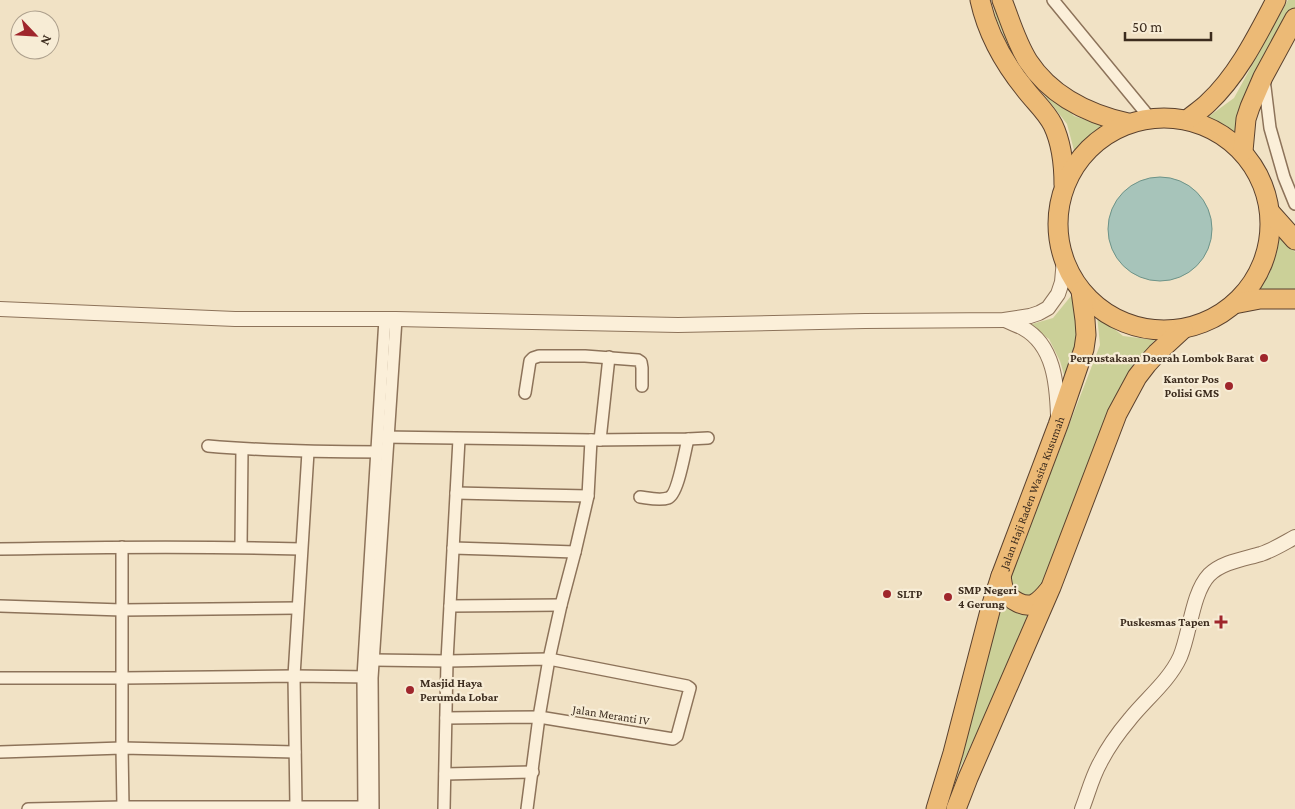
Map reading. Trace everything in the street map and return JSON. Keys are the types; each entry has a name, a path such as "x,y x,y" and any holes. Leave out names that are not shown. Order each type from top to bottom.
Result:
{"highway":[{"path":"980,0 994,41 1011,71 1047,114 1053,125 1062,148 1064,189"},
{"path":"1002,0 1028,61 1053,89 1084,109 1109,119 1128,123"},
{"path":"1187,120 1207,104 1229,79 1276,0"},
{"path":"1243,151 1246,119 1250,107 1295,18"},
{"path":"1174,117 1197,122 1222,133 1243,151 1254,166 1269,202 1270,239 1265,257 1258,274 1247,290 1234,304 1210,320 1183,329 1154,330 1127,324 1101,310 1081,291 1071,276 1058,236 1058,212 1064,189 1078,161 1100,138 1128,123 1150,118 1174,117"},
{"path":"1270,212 1295,240"},
{"name":"Jalan Haji Raden Wasita Kusumah","path":"936,809 953,753 991,607 1084,349 1086,320 1081,291"},
{"path":"1234,304 1260,299 1295,299"},
{"path":"956,809 1052,587 1117,414 1128,392 1146,364 1183,329"},
{"path":"1002,576 1006,593 1016,602 1025,605 1037,602 1052,587"}],"street":[{"path":"1054,0 1150,118"},
{"path":"1264,77 1270,128 1284,177 1295,204"},
{"path":"0,309 235,319 390,319 678,325 1004,320 1030,316 1048,308 1058,294 1062,282 1064,259"},
{"path":"28,809 123,806 368,808 368,677 390,319"},
{"path":"1004,320 1033,335 1046,354 1052,366 1055,379 1058,425"},
{"path":"525,393 529,364 533,358 552,356 610,357 640,361 642,386"},
{"path":"527,809 549,659 588,496 610,357"},
{"path":"383,437 596,440 708,438"},
{"path":"444,809 447,661 459,439"},
{"path":"640,497 667,498 672,495 688,439"},
{"path":"208,446 308,452 382,452"},
{"path":"242,449 242,547"},
{"path":"296,806 294,676 308,452"},
{"path":"368,677 373,660 382,452"},
{"path":"456,493 588,496"},
{"path":"1082,809 1100,764 1110,746 1129,720 1170,673 1180,658 1198,595 1204,581 1214,571 1263,553 1295,537"},
{"path":"122,547 123,806"},
{"path":"0,549 242,547 302,549"},
{"path":"453,548 575,552"},
{"path":"450,606 561,605"},
{"path":"0,606 122,610 298,608"},
{"path":"373,660 549,659"},
{"name":"Jalan Meranti IV","path":"446,718 539,717 673,739 677,736 690,691 688,686 549,659"},
{"path":"0,678 368,677"},
{"path":"0,752 122,748 295,752"},
{"path":"445,774 533,772"}],"green space":[{"path":"992,0 1000,0 1022,57 1074,116 1105,126 1075,154 1067,124 1011,52 996,18"},
{"path":"1288,0 1295,0 1295,8 1240,107 1237,137 1223,125 1208,117 1234,98"},
{"path":"1278,234 1295,252 1295,292 1252,297 1269,275 1277,252"},
{"path":"1071,296 1085,330 1067,385 1060,361 1049,339 1029,325 1053,318"},
{"path":"1097,315 1123,336 1155,340 1133,364 1116,399 1040,597 1028,602 1008,583 1100,345"},
{"path":"997,598 1006,607 1014,611 1036,610 960,768 946,809"}],"water":[{"path":"1160,177 1180,181 1197,192 1208,209 1212,229 1208,249 1197,266 1180,277 1160,281 1140,277 1123,266 1112,249 1108,229 1112,209 1123,192 1140,181"}],"place":[{"name":"Perpustakaan Daerah Lombok Barat","path":"1264,358"},
{"name":"Kantor Pos Polisi GMS","path":"1229,386"},
{"name":"SLTP","path":"887,594"},
{"name":"SMP Negeri 4 Gerung","path":"948,597"},
{"name":"Puskesmas Tapen","path":"1221,622"},
{"name":"Masjid Haya Perumda Lobar","path":"410,690"}]}
